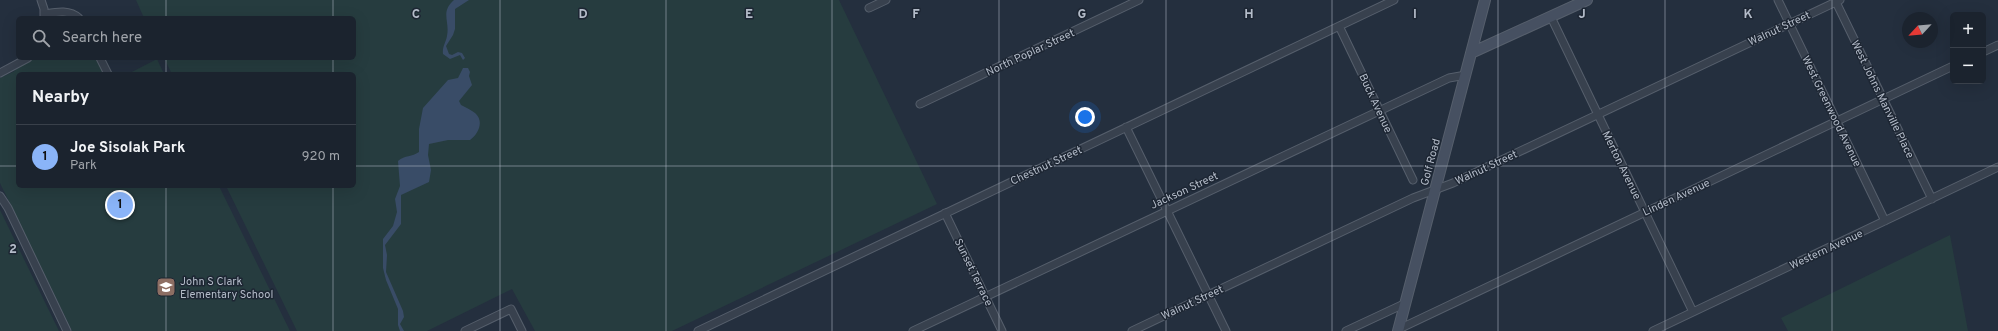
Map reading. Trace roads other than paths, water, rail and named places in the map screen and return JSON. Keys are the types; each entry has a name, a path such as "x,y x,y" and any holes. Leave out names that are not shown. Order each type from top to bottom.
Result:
{"street":[{"path":"41,0 44,16 66,11 74,13 77,16"},
{"path":"869,8 886,0"},
{"name":"North Poplar Street","path":"920,104 1139,0"},
{"name":"Chestnut Street","path":"698,331 1394,0"},
{"name":"Golf Road","path":"1399,330 1485,0"},
{"path":"1471,53 1587,0"},
{"name":"West Greenwood Avenue","path":"1778,0 1885,221"},
{"name":"Walnut Street","path":"1132,331 1413,198 1436,190 1837,1"},
{"name":"West Johns Manville Place","path":"1837,1 1932,199"},
{"name":"Merton Avenue","path":"1551,17 1693,312"},
{"name":"Buck Avenue","path":"1339,26 1413,180"},
{"path":"1986,51 1998,45"},
{"path":"0,73 24,60"},
{"path":"101,60 107,72"},
{"name":"Linden Avenue","path":"1399,330 1950,67"},
{"name":"Jackson Street","path":"913,331 1449,78 1466,75"},
{"path":"1126,127 1226,331"},
{"name":"Western Avenue","path":"1653,331 1998,167"},
{"path":"0,196 8,208 68,331"},
{"name":"Sunset Terrace","path":"945,214 1002,331"},
{"path":"1346,331 1406,302"},
{"path":"465,331 511,309 522,331"}],"water":[{"path":"454,0 469,0 455,9 455,29 446,46 449,54 452,55 458,52 462,53 465,58 463,60 460,55 450,59 443,54 448,31 446,13 450,4"},
{"path":"463,68 468,68 472,85 459,101 461,105 476,114 480,121 480,126 476,134 470,140 448,140 429,144 428,155 431,170 429,182 401,195 401,224 385,245 387,255 386,272 403,311 404,317 400,324 404,331 400,331 398,325 398,309 386,280 383,268 383,239 393,226 397,212 395,199 400,186 398,161 419,152 419,129 423,108 448,80 458,78"}],"place":[{"name":"Joe Sisolak Park","path":"120,205"},
{"name":"John S Clark Elementary School","path":"166,287"}]}
